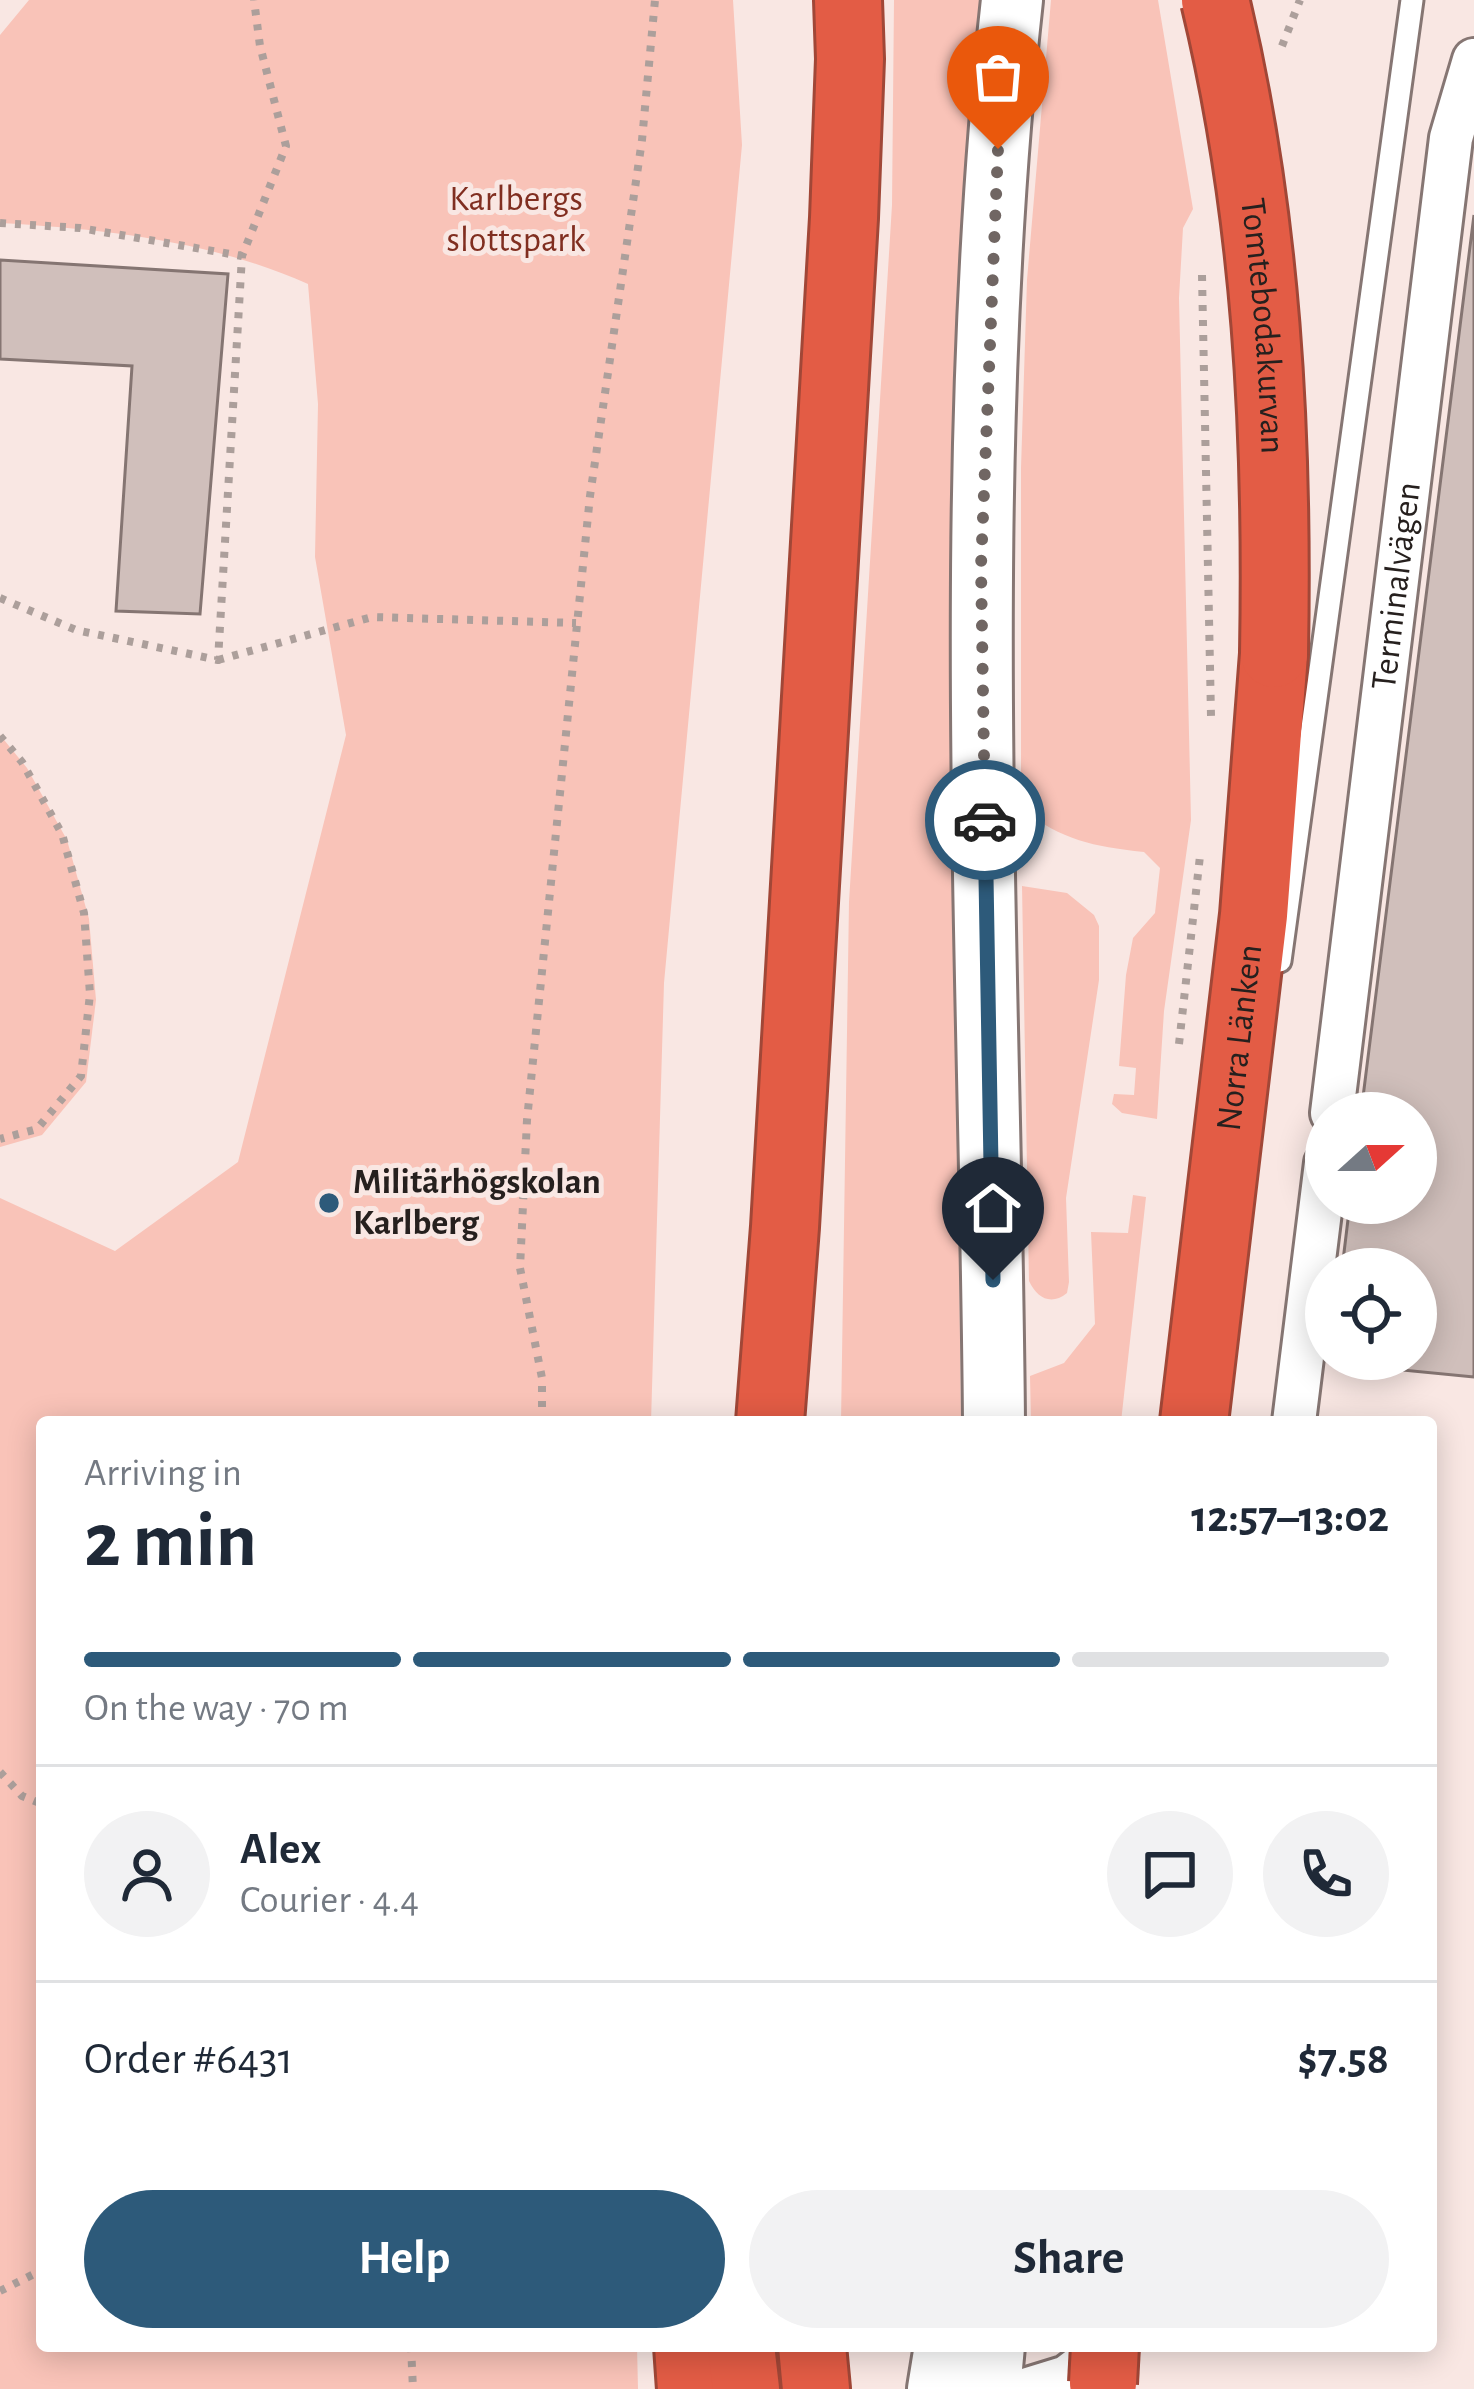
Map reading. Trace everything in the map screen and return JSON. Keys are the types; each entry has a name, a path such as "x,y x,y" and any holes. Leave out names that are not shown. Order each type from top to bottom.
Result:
{"highway":[{"path":"776,1408 844,218 848,0"},
{"name":"Tomtebodakurvan","path":"1215,0 1251,187 1272,388 1274,654"},
{"name":"Norra Länken","path":"1196,1416 1254,915 1274,654"},
{"path":"689,2352 692,2389"},
{"path":"742,2352 746,2389"},
{"path":"813,2352 816,2389"},
{"path":"1103,2389 1106,2352"}],"main road":[{"path":"994,1416 981,566 992,242 1012,0"},
{"path":"938,2389 944,2352"},
{"path":"990,2389 993,2352"}],"street":[{"name":"Terminalvägen","path":"1335,1092 1451,138 1474,60"},
{"path":"1295,1416 1318,1224"},
{"path":"1028,2389 1066,2377 1098,2352"}],"lane":[{"path":"1274,994 1412,0"},
{"path":"1196,1416 1254,1106"}],"path":[{"path":"218,659 242,256 286,146 260,46 254,0"},
{"path":"542,1416 542,1378 520,1268 527,1120 590,496 642,140 655,0"},
{"path":"1280,51 1300,0"},
{"path":"0,223 80,228 242,256"},
{"path":"1208,256 1202,277 1211,724"},
{"path":"0,598 76,630 218,659 372,617 577,623"},
{"path":"0,736 22,762 62,834 84,913 90,994 81,1076 37,1129 0,1139"},
{"path":"1178,1057 1201,842"},
{"path":"0,1772 22,1796 36,1802"},
{"path":"0,2291 36,2273"},
{"path":"409,2352 413,2389"}],"green space":[{"name":"Karlbergs slottspark","path":"29,0 733,0 742,145 664,983 651,1416 36,1416 36,2352 637,2352 638,2389 0,2389 0,1198 115,1251 238,1162 346,735 315,557 318,404 308,284 196,247 0,223 0,35"},
{"path":"894,0 982,0 958,336 952,676 961,1416 841,1416 849,902 892,205"},
{"path":"1051,0 1158,0 1193,209 1183,228 1179,298 1191,820 1164,1011 1157,1119 1122,1113 1112,1104 1114,1094 1134,1095 1136,1068 1119,1066 1126,975 1133,938 1155,913 1160,868 1144,852 1079,840 1021,809 1021,468 1027,280"},
{"path":"0,735 27,768 67,840 89,919 96,1000 86,1082 42,1135 0,1147"},
{"path":"1022,886 1067,893 1094,915 1099,926 1099,980 1066,1198 1069,1282 1067,1293 1055,1299 1040,1296 1029,1281"},
{"path":"1133,1195 1146,1197 1122,1416 1031,1416 1030,1376 1064,1363 1095,1324 1091,1232 1128,1233"}],"building":[{"path":"1474,215 1474,1377 1437,1373 1437,1248 1345,1248 1347,1224 1437,1224 1437,1092 1364,1092"},
{"path":"0,260 228,274 200,614 116,611 132,366 0,359"}],"way so far":[{"path":"985,820 981,566 998,149"}],"place":[{"name":"Militärhögskolan Karlberg","path":"329,1203"}],"route":[{"path":"985,820 993,1280"}]}
